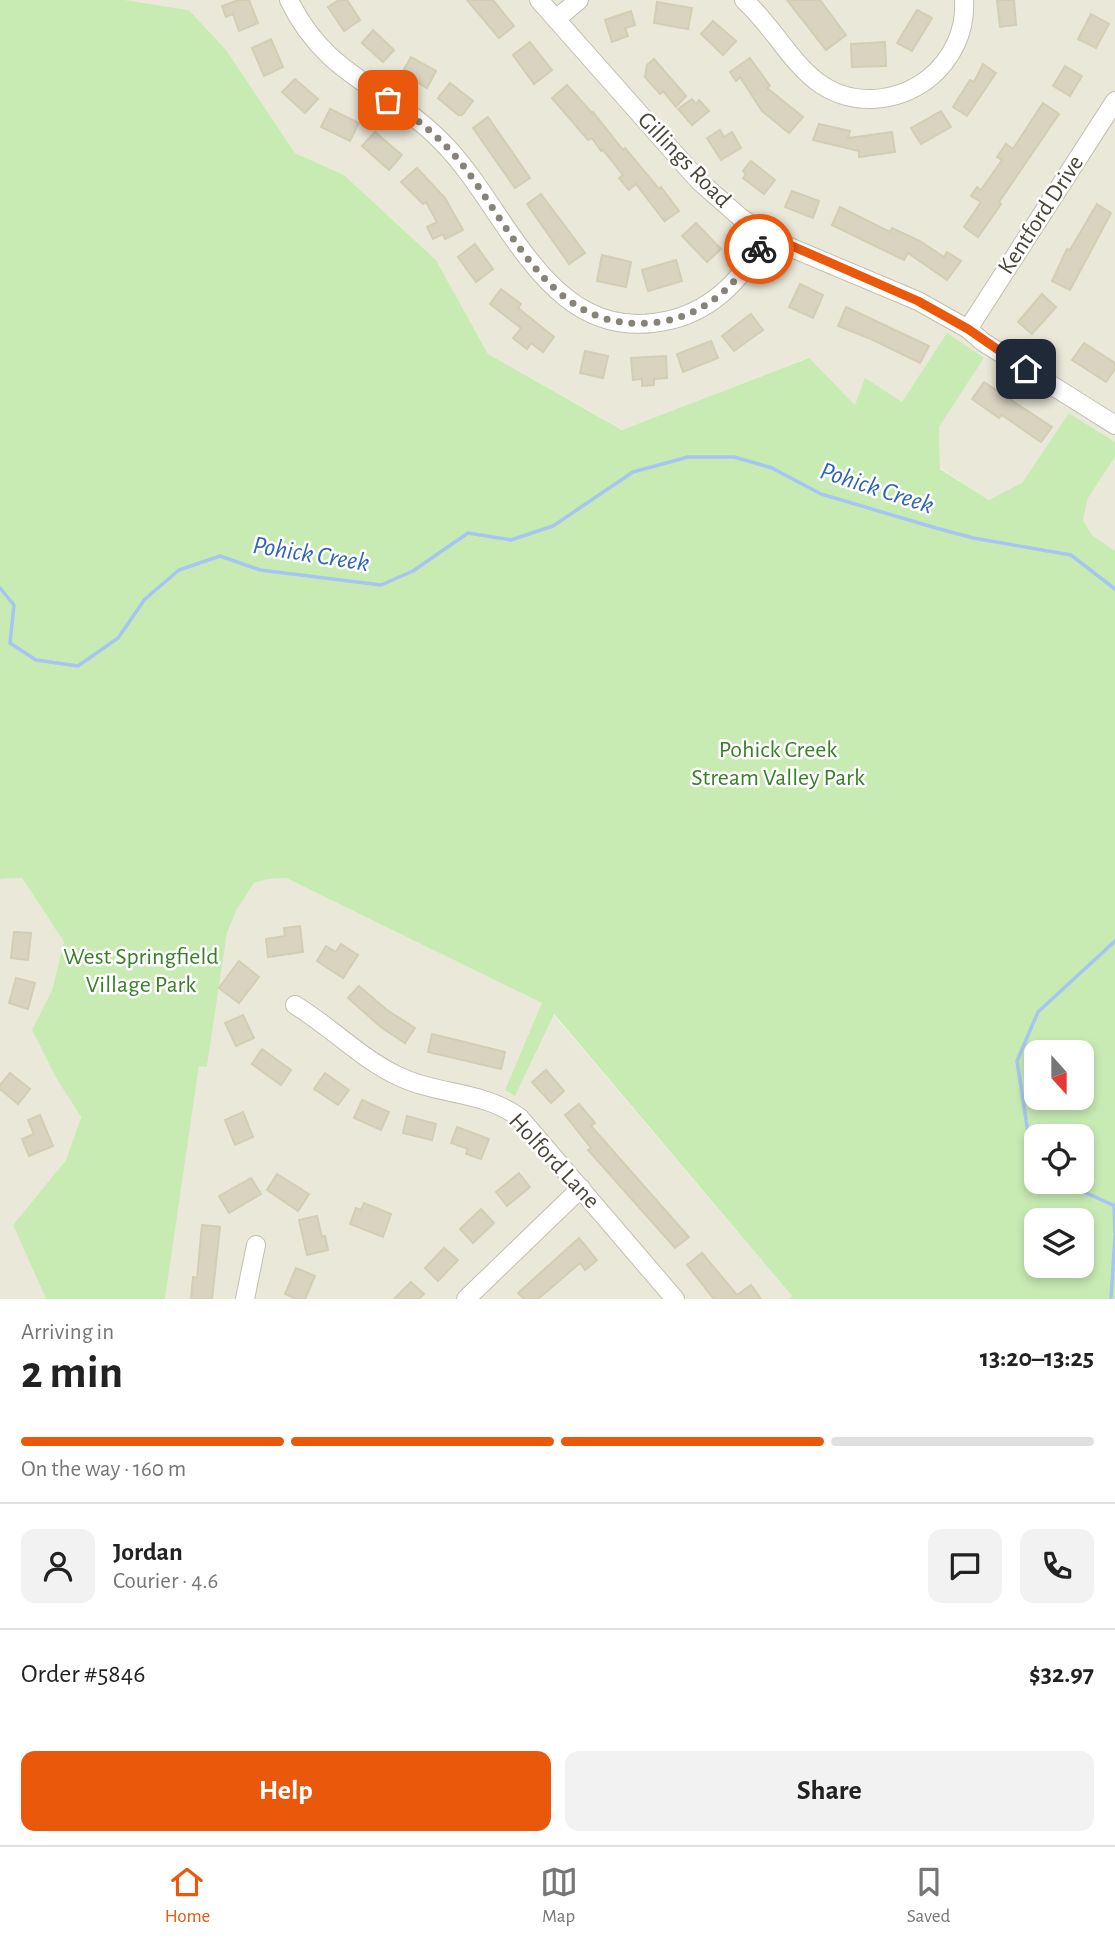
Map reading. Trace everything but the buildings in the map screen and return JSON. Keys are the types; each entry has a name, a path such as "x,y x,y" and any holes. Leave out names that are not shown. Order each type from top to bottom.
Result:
{"street":[{"path":"289,0 307,32 336,64 365,86 412,115 442,142 470,174 540,275 562,296 585,310 611,320 636,323 664,321 688,314 711,302 733,284 747,268 767,235"},
{"name":"Gillings Road","path":"539,0 699,181 741,218 767,235 897,291 968,329 984,342 1115,425"},
{"path":"556,19 579,0"},
{"path":"744,0 766,23 804,72 817,83 841,95 866,99 904,93 938,70 954,48 960,33 964,0"},
{"name":"Kentford Drive","path":"968,329 1115,101"},
{"name":"Holford Lane","path":"295,1005 399,1077 490,1101 512,1112 528,1126 675,1299"},
{"path":"466,1299 581,1188"},
{"path":"245,1299 256,1245"}],"shaded area":[{"path":"125,0 1115,0 1115,442 1069,413 1022,484 989,500 940,468 939,427 984,358 902,402 855,405 808,358 623,430 488,354 436,260 344,175 295,153 227,51 189,10"},
{"path":"1115,457 1115,551 1092,535 1083,520 1088,498"},
{"path":"22,878 64,942 52,990 32,1030 55,1076 81,1117 66,1160 13,1225 46,1299 0,1299 0,879"},
{"path":"286,878 542,1003 515,1095 553,1014 792,1296 789,1299 165,1299 199,1065 207,1067 227,933 237,909 254,883"}],"green space":[{"name":"Pohick Creek Stream Valley Park","path":"0,0 125,0 189,10 227,51 295,153 344,175 436,260 488,354 622,430 809,358 855,405 865,378 902,402 947,333 984,358 939,427 940,469 989,500 1022,483 1069,413 1115,442 1115,457 1088,498 1083,520 1092,535 1115,551 1115,1299 789,1299 792,1296 554,1014 515,1096 505,1090 542,1003 286,878 254,883 237,909 227,933 207,1067 199,1066 165,1299 46,1299 13,1225 66,1160 81,1117 55,1076 32,1030 52,990 64,942 22,878 0,879"}],"waterway":[{"name":"Pohick Creek","path":"0,588 14,605 10,643 36,660 78,666 118,638 145,599 179,570 220,556 260,570 381,585 413,571 468,533 511,540 553,526 633,472 688,457 734,457 772,468 821,494 936,528 973,538 1071,555 1115,589"},
{"name":"Pohick Creek","path":"1027,1124 1017,1061 1038,1012 1115,941"},
{"name":"Pohick Creek","path":"1088,1194 1115,1206"},
{"path":"1114,1207 1115,1233"},
{"path":"1111,1299 1115,1236"}],"way so far":[{"path":"388,100 412,115 458,159 530,263 549,285 573,304 598,316 625,322 650,323 688,314 723,294 747,268 759,249"}],"route":[{"path":"759,249 767,235 780,243 897,291 968,329 1026,369"}],"park label":[{"name":"West Springfield Village Park","path":"141,971"}]}
